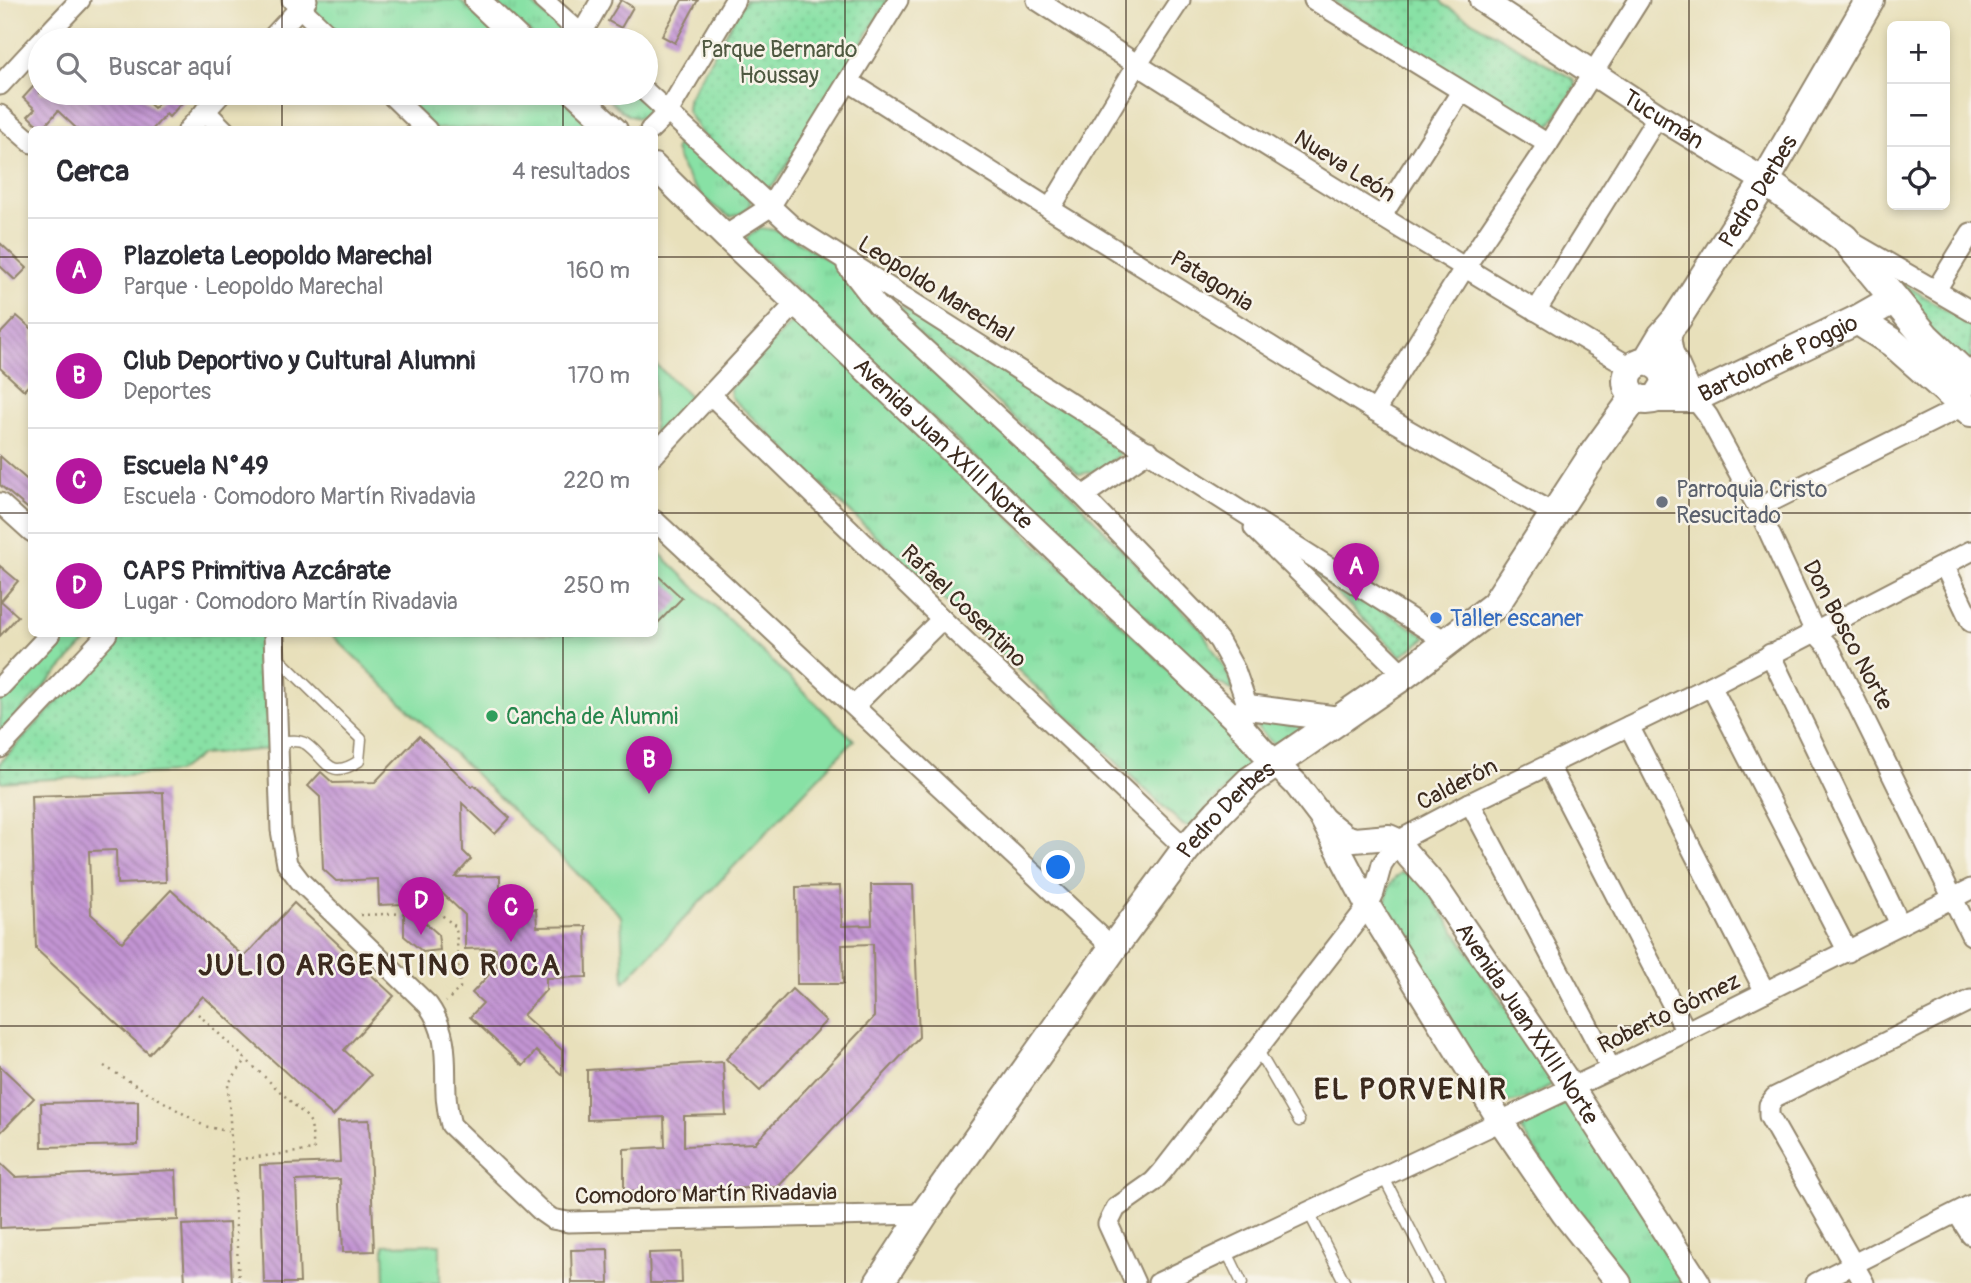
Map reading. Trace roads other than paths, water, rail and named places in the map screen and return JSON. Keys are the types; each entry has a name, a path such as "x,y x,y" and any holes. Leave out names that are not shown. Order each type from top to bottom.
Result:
{"main road":[{"name":"Pedro Derbes","path":"1639,365 1676,320 1765,181 1870,0"},
{"name":"Tucumán","path":"1765,181 1843,238 1925,336 1969,399"},
{"name":"Bartolomé Poggio","path":"1646,398 1693,398 1857,320 1895,299"},
{"path":"1857,320 1969,399"},
{"path":"1639,365 1627,376 1627,384 1646,398"},
{"name":"Pedro Derbes","path":"879,1283 924,1214 1186,849 1250,781 1404,674 1495,605 1595,452 1646,398"}],"street":[{"path":"53,28 80,0"},
{"path":"477,0 506,28"},
{"path":"543,0 573,28"},
{"path":"588,28 601,0"},
{"path":"654,126 668,112 735,0"},
{"path":"725,236 770,207 898,0"},
{"name":"Nueva León","path":"1037,0 1137,65 1536,311 1639,365"},
{"path":"1050,209 1137,65 1180,0"},
{"path":"1314,0 1548,144"},
{"name":"Tucumán","path":"1482,0 1658,116 1765,181"},
{"path":"1376,411 1465,267 1548,144 1639,0"},
{"path":"279,28 299,2 323,28"},
{"path":"0,85 28,55"},
{"name":"Patagonia","path":"848,81 1376,411 1554,514"},
{"path":"1381,217 1461,92"},
{"name":"Leopoldo Marechal","path":"658,103 792,226 1447,642"},
{"path":"192,126 211,105"},
{"path":"401,105 423,126"},
{"path":"586,105 606,126"},
{"path":"205,111 220,126"},
{"path":"0,115 28,140"},
{"path":"1536,311 1658,116"},
{"name":"Avenida Juan XXIII Norte","path":"658,170 796,303 1241,713 1261,749 1296,784 1322,818 1368,906 1501,1122 1564,1214 1619,1283"},
{"path":"1936,290 1971,233"},
{"name":"Tucumán","path":"1843,238 1971,311"},
{"name":"Avenida Juan XXIII Norte","path":"839,257 877,305 1083,496 1201,618 1219,641 1235,670 1241,713"},
{"path":"658,451 796,303"},
{"name":"Don Bosco Norte","path":"1676,320 1671,339 1673,351 1693,398 1708,416 1758,508 1815,632 1829,647 1971,935"},
{"name":"Rafael Cosentino","path":"711,395 942,620 1186,849"},
{"path":"1758,508 1969,399"},
{"path":"1083,496 1149,451"},
{"name":"Leopoldo Marechal","path":"1223,498 1404,674"},
{"path":"0,503 28,528"},
{"path":"658,524 1113,948"},
{"name":"Calderón","path":"1398,841 1711,685 1971,551"},
{"path":"1944,565 1971,622"},
{"path":"854,706 942,620"},
{"path":"0,687 47,637"},
{"path":"0,748 104,637"},
{"name":"Comodoro Martín Rivadavia","path":"274,637 281,830 287,864 300,881 435,1014 442,1029 445,1046 447,1114 451,1125 526,1198 552,1219 568,1222 924,1214"},
{"path":"1770,654 1900,925"},
{"path":"1711,685 1848,952"},
{"path":"1241,713 1339,719"},
{"path":"1629,726 1765,992"},
{"path":"1549,766 1686,1031"},
{"path":"1470,803 1611,1069"},
{"name":"Avenida Juan XXIII Norte","path":"1322,818 1345,837 1354,840 1389,837 1398,841 1406,854 1436,887 1572,1088 1698,1283"},
{"path":"1135,1283 1108,1224 1116,1208 1163,1172 1368,906 1382,864 1398,841"},
{"name":"Roberto Gómez","path":"1158,1283 1572,1088 1971,889"},
{"path":"1864,1283 1769,1116 1769,1105 1775,1097 1971,1000"},
{"path":"1815,1283 1964,1209 1971,1235"}],"lane":[{"path":"275,654 361,739 359,761 348,768 332,768 306,744 295,740 278,742"},
{"path":"1257,1049 1299,1121"},
{"path":"1383,1176 1438,1283"},
{"path":"1308,1211 1345,1283"},
{"path":"1226,1250 1242,1283"}],"place":[{"name":"Parroquia Cristo Resucitado","path":"1662,502"},
{"name":"Plazoleta Leopoldo Marechal","path":"1356,601"},
{"name":"Taller escaner","path":"1436,618"},
{"name":"Cancha de Alumni","path":"492,716"},
{"name":"Club Deportivo y Cultural Alumni","path":"649,794"},
{"name":"CAPS Primitiva Azcárate","path":"421,935"},
{"name":"Escuela N°49","path":"511,942"}],"district":[{"name":"JULIO ARGENTINO ROCA","path":"380,965"},
{"name":"EL PORVENIR","path":"1411,1089"}],"park label":[{"name":"Parque Bernardo Houssay","path":"779,62"}]}
